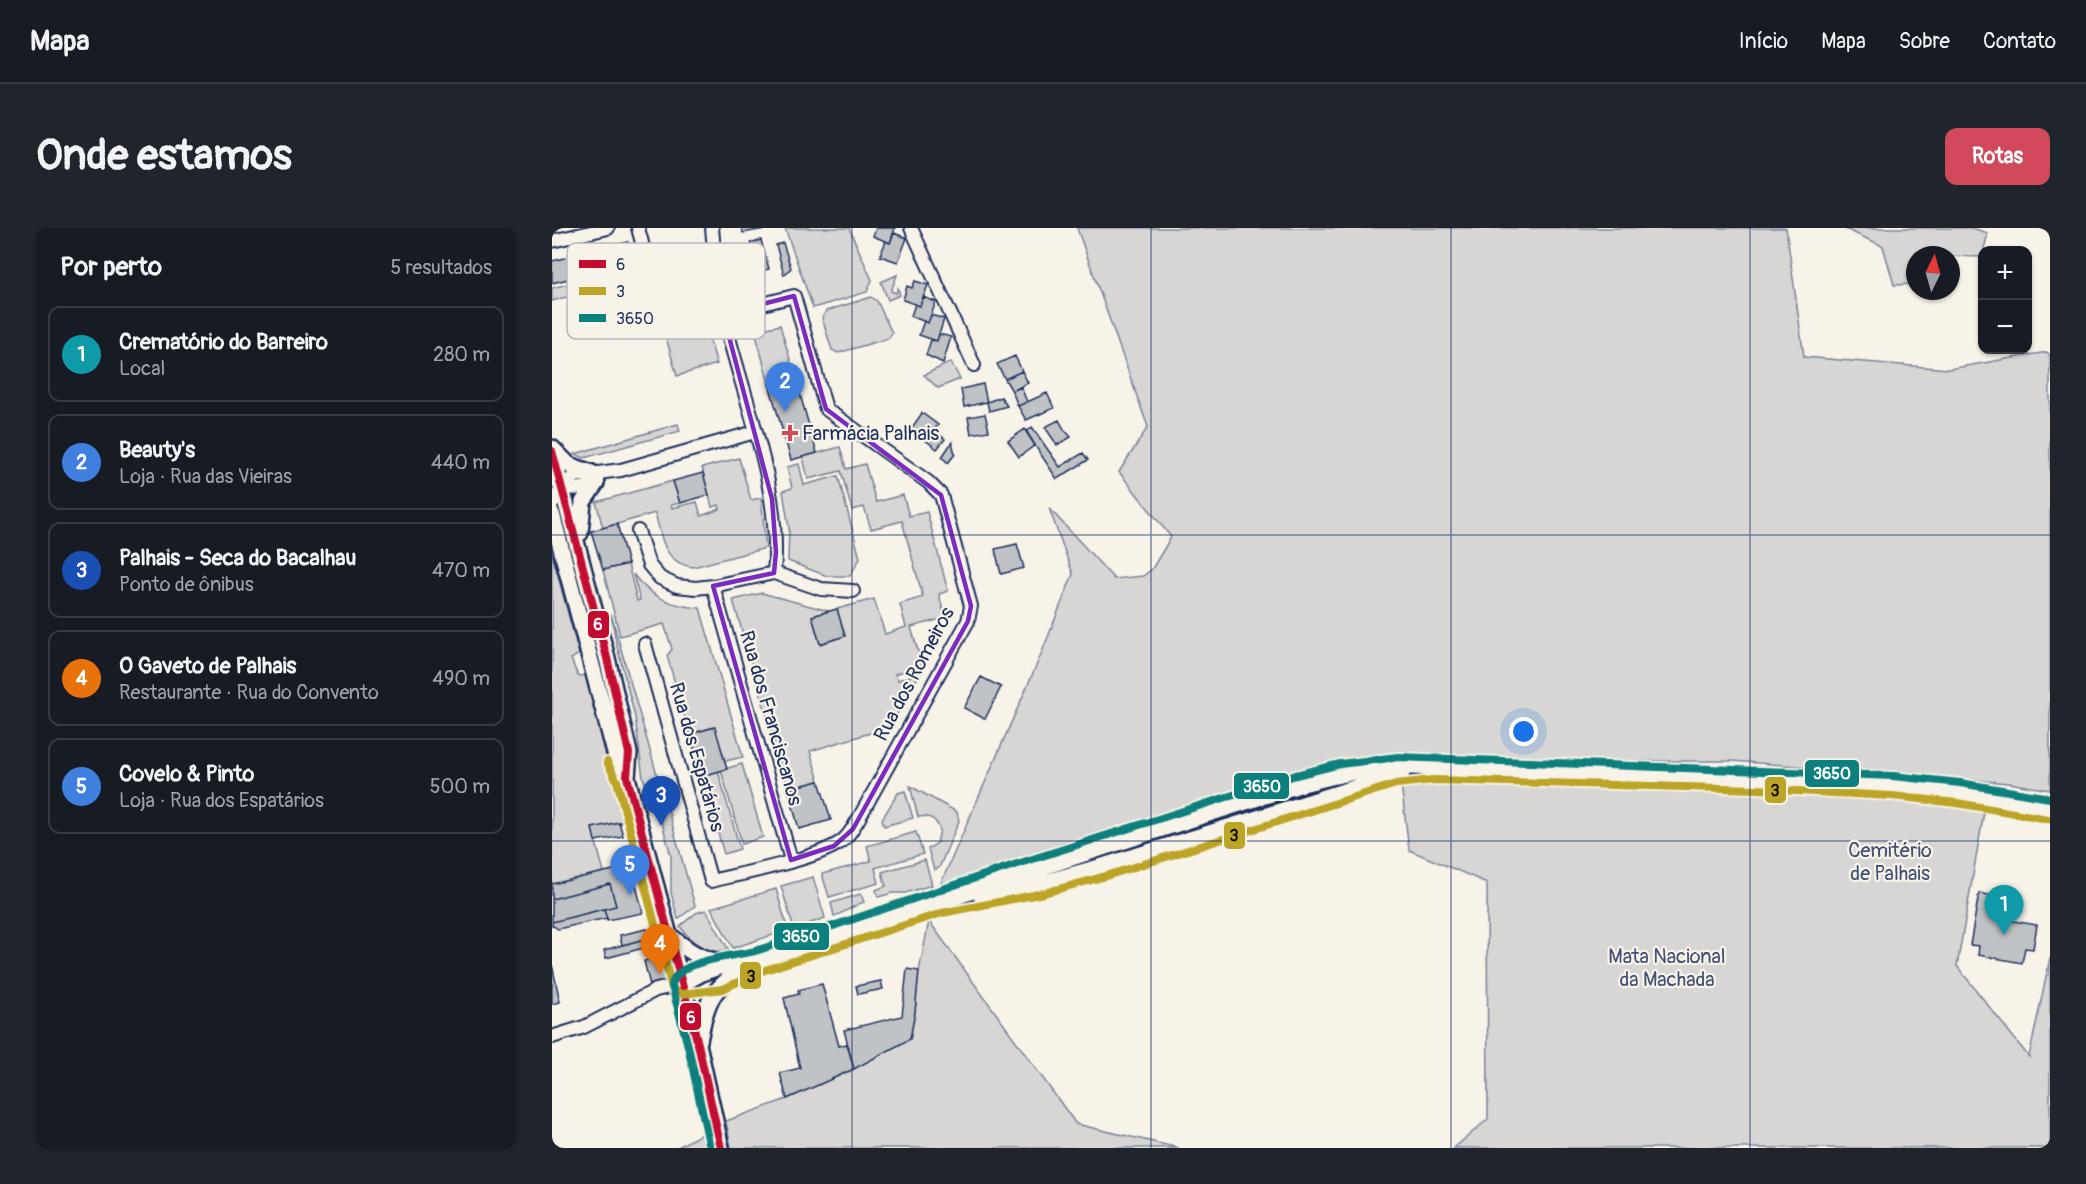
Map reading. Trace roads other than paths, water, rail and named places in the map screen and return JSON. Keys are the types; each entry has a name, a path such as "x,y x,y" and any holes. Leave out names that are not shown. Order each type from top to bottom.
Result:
{"main road":[{"path":"552,450 569,465 594,478 581,510 580,551"},
{"path":"552,450 557,482 580,551 601,630 629,753 627,777"},
{"path":"552,514 616,758 627,777 698,1044 721,1148"},
{"path":"682,984 710,982 731,970 1299,785 1341,774 1373,769 1398,767 1885,785 1958,793 2050,809"},
{"path":"667,933 700,958 731,970"},
{"path":"698,1044 709,1001 731,970"}],"street":[{"path":"552,242 608,228"},
{"path":"638,228 642,243"},
{"path":"712,228 713,243"},
{"path":"911,228 974,365"},
{"name":"Rua dos Romeiros","path":"711,881 792,860 834,846 845,839 968,621 971,606 941,495 928,482 826,409 794,296 765,303"},
{"path":"730,339 772,499 776,552 774,573"},
{"path":"552,505 557,482 576,490 594,478 755,432"},
{"path":"638,531 648,565 660,578 677,586 696,588 713,586 774,573 821,589 854,591"},
{"name":"Rua dos Franciscanos","path":"713,586 792,860"},
{"name":"Rua dos Espatários","path":"645,644 711,881"},
{"path":"552,1037 584,1027 656,990 682,984"}],"place":[{"name":"Beauty's","path":"785,412"},
{"name":"Farmácia Palhais","path":"790,433"},
{"name":"Palhais - Seca do Bacalhau","path":"661,826"},
{"name":"Covelo & Pinto","path":"630,895"},
{"name":"Crematório do Barreiro","path":"2004,935"},
{"name":"O Gaveto de Palhais","path":"660,974"}],"park label":[{"name":"Cemitério de Palhais","path":"1890,862"},
{"name":"Mata Nacional da Machada","path":"1667,968"}]}
